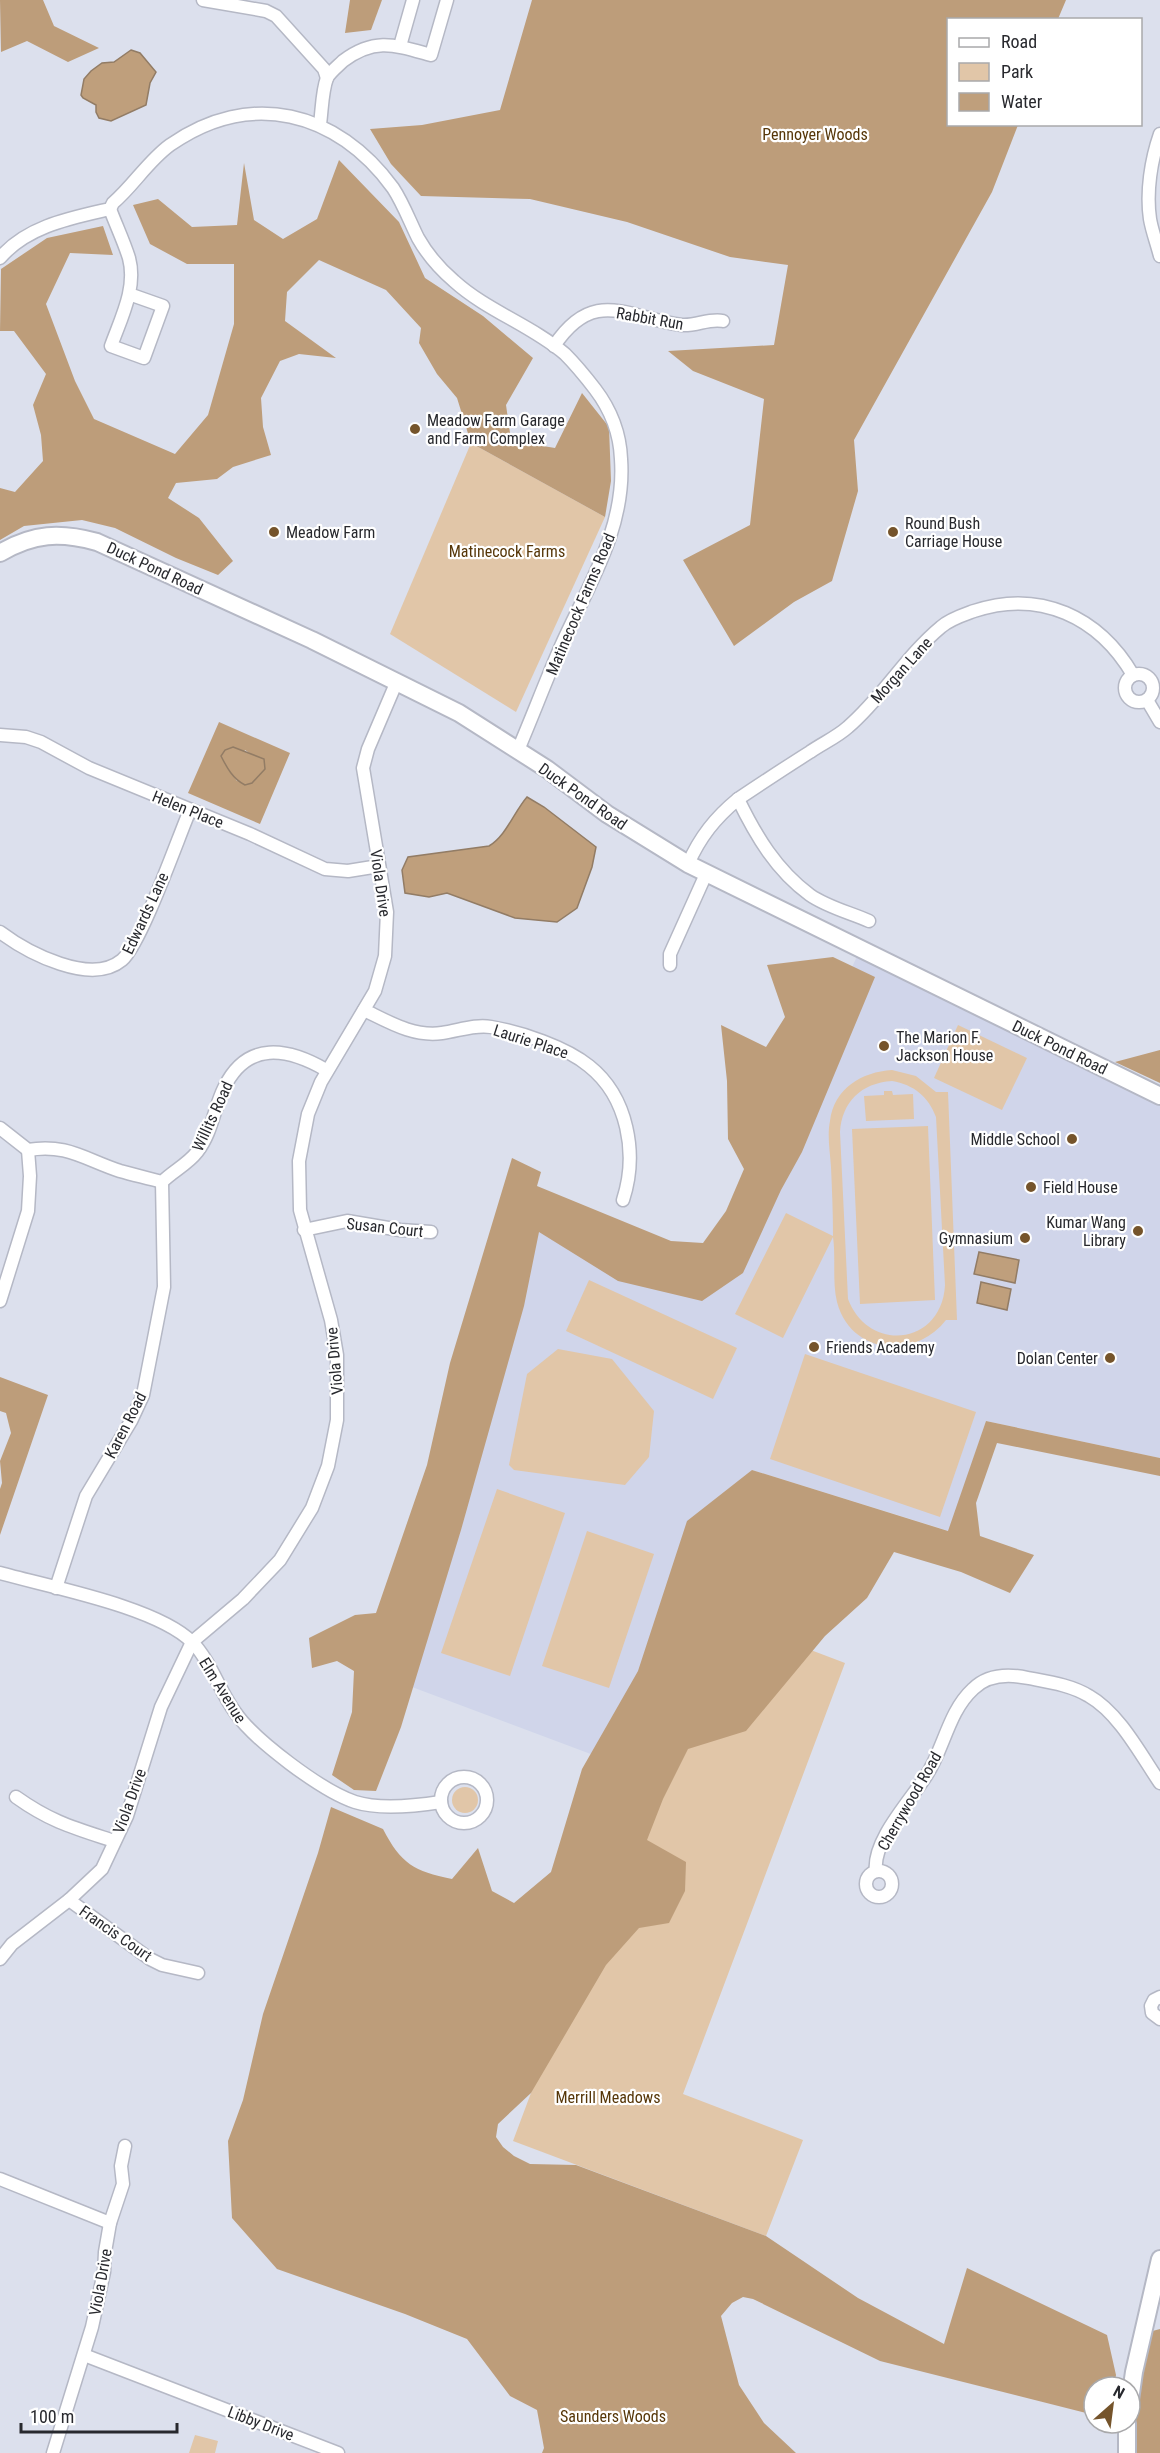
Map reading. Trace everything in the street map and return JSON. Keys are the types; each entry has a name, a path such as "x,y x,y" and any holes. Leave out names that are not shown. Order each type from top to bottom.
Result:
{"street":[{"path":"203,0 266,11 276,16 324,69 327,78 320,124"},
{"path":"400,46 413,0"},
{"path":"327,78 359,49 374,45 400,46 431,55 447,0"},
{"name":"Matinecock Farms Road","path":"110,209 113,203 167,147 208,126 249,115 271,114 320,124 346,139 381,172 395,191 431,257 453,280 470,294 554,346 579,368 610,411 615,424 621,458 621,489 612,535 518,750"},
{"path":"1160,134 1151,173 1149,206 1150,220 1160,256"},
{"path":"1,255 25,237 44,227 110,209 129,260 129,294 111,346 144,358 163,306 129,294"},
{"name":"Rabbit Run","path":"554,346 563,332 574,322 586,314 599,310 631,312 687,325 711,320 723,321"},
{"name":"Duck Pond Road","path":"0,553 27,540 56,535 71,535 98,542 397,681 459,713 518,750 607,814 706,874 1160,1096"},
{"name":"Morgan Lane","path":"688,864 707,828 738,799 849,726 924,642 944,624 987,607 1009,603 1046,606 1089,625 1106,638 1132,675 1142,674 1150,679 1153,688 1147,700 1160,722"},
{"path":"1132,675 1125,685 1126,694 1136,702 1147,700"},
{"name":"Viola Drive","path":"0,1959 12,1944 69,1900 102,1869 127,1816 161,1707 192,1642 236,1605 280,1560 312,1508 328,1466 337,1420 337,1355 331,1320 304,1230 298,1191 301,1142 308,1113 326,1070 352,1033 378,982 387,940 387,912 363,768 397,681"},
{"name":"Helen Place","path":"0,735 41,742 89,768 325,868 348,871 379,866"},
{"path":"738,799 756,836 782,871 811,896 869,921"},
{"name":"Edwards Lane","path":"0,932 30,950 84,970 101,970 123,959 143,925 190,810"},
{"path":"670,965 670,954 706,874"},
{"name":"Laurie Place","path":"364,1010 417,1033 440,1034 467,1028 492,1027 560,1049 590,1066 617,1100 628,1136 630,1155 628,1184 623,1200"},
{"name":"Willits Road","path":"162,1182 188,1162 198,1151 211,1127 224,1089 232,1074 244,1062 254,1056 271,1052 290,1053 326,1070"},
{"path":"0,1128 28,1150 57,1148 74,1152 120,1171 162,1182"},
{"path":"0,1301 3,1278 28,1211 30,1176 28,1150"},
{"name":"Karen Road","path":"56,1588 86,1496 131,1420 145,1385 164,1287 162,1182"},
{"name":"Susan Court","path":"304,1230 336,1222 354,1221 400,1230 431,1232"},
{"name":"Elm Avenue","path":"0,1573 151,1617 192,1642 234,1711 250,1732 328,1788 356,1802 375,1806 441,1802"},
{"name":"Cherrywood Road","path":"876,1871 880,1847 933,1765 961,1703 973,1688 997,1676 1009,1674 1056,1683 1090,1696 1130,1737 1160,1783"},
{"path":"16,1797 42,1815 61,1824 114,1841"},
{"name":"Francis Court","path":"69,1900 150,1959 162,1965 198,1973"},
{"path":"1160,1997 1150,2006 1152,2013 1160,2019"},
{"name":"Viola Drive","path":"53,2453 84,2355 104,2272 110,2223 123,2184 121,2166 124,2146"},
{"path":"0,2179 110,2223"},
{"path":"1134,2375 1160,2259"},
{"name":"Libby Drive","path":"84,2355 338,2453"},
{"path":"1127,2435 1127,2453"}],"shaded area":[{"name":"Friends Academy","path":"858,954 1160,1101 1160,1458 986,1421 949,1531 752,1470 620,1765 372,1672 512,1179 669,1245 725,1252"}],"green space":[{"path":"0,0 43,0 54,26 99,48 68,62 27,41 1,52"},
{"path":"350,0 382,0 371,30 345,33"},
{"name":"Pennoyer Woods","path":"532,0 1066,0 1058,18 947,18 947,126 1018,126 992,192 854,440 858,491 832,581 794,602 734,646 683,560 750,525 764,399 693,371 668,351 774,345 788,265 730,257 627,222 530,199 421,196 391,164 370,129 422,125 500,110"},
{"path":"339,160 399,222 425,278 483,316 533,358 506,405 510,433 537,445 555,448 582,393 609,427 611,481 605,517 471,443 457,398 437,374 419,343 421,328 386,290 319,260 287,292 285,321 336,358 299,354 280,361 261,398 263,427 271,455 233,467 217,479 176,483 168,498 199,518 233,561 218,575 176,558 115,528 82,520 24,526 0,540 0,488 15,492 43,461 41,435 33,405 46,374 14,331 0,331 1,269 47,238 103,226 113,255 70,253 46,304 75,381 94,419 175,454 208,415 234,324 234,264 187,264 150,244 133,205 158,199 192,227 237,225 244,163 254,220 283,239 317,219"},
{"name":"Matinecock Farms","path":"471,443 605,517 516,712 390,634"},
{"path":"219,722 290,753 260,824 188,793","holes":["245,750 255,757 256,778 252,783 237,781 232,774"]},
{"path":"833,957 875,977 802,1152 781,1190 743,1273 702,1301 618,1281 539,1232 524,1306 461,1530 401,1727 376,1791 354,1790 332,1775 352,1712 354,1671 337,1661 312,1668 309,1638 355,1615 376,1613 427,1465 450,1363 512,1158 541,1172 537,1186 671,1241 703,1243 726,1211 744,1169 728,1139 727,1081 721,1025 766,1047 785,1017 767,965"},
{"path":"958,1025 1027,1058 1002,1110 934,1078"},
{"path":"1160,1050 1160,1083 1115,1062"},
{"path":"892,1070 916,1076 936,1092 948,1092 957,1320 946,1320 933,1333 918,1342 902,1346 885,1346 869,1342 856,1333 844,1320 837,1302 833,1237 783,1338 735,1314 786,1213 833,1236 829,1126 833,1109 837,1099 851,1084 860,1078","holes":["892,1081 907,1085 924,1097 936,1117 945,1285 941,1305 932,1320 919,1330 903,1335 887,1335 872,1328 858,1317 848,1299 840,1132 845,1112 855,1096 871,1086"]},
{"path":"884,1091 892,1091 893,1095 913,1094 914,1119 866,1121 864,1096 884,1095"},
{"path":"928,1126 935,1300 860,1304 852,1129"},
{"path":"589,1280 737,1348 713,1399 566,1331"},
{"path":"558,1349 612,1359 654,1411 649,1457 625,1485 514,1470 509,1465 527,1374"},
{"path":"805,1354 976,1412 940,1517 770,1459"},
{"path":"0,1377 48,1395 0,1535 2,1483 0,1461 11,1433 6,1413 0,1411"},
{"name":"Saunders Woods","path":"986,1421 1160,1458 1160,1476 997,1443 976,1503 980,1536 1034,1555 1010,1593 961,1572 894,1552 867,1598 825,1636 746,1731 688,1749 663,1799 647,1840 686,1862 685,1891 669,1923 639,1928 606,1965 531,2093 498,2124 496,2137 514,2156 530,2164 576,2165 766,2236 858,2298 944,2344 967,2268 1107,2335 1116,2375 1082,2375 1082,2412 880,2361 753,2299 743,2297 732,2303 721,2316 739,2385 764,2423 796,2453 542,2453 544,2448 537,2410 510,2396 467,2339 405,2314 277,2269 232,2218 228,2141 243,2100 263,2014 318,1853 331,1807 383,1829 403,1858 428,1873 452,1879 478,1848 492,1891 514,1903 551,1872 582,1769 638,1671 687,1521 752,1470 948,1531"},
{"path":"497,1489 565,1513 510,1676 441,1653"},
{"path":"587,1531 654,1554 609,1688 542,1666"},
{"name":"Merrill Meadows","path":"711,1612 845,1663 683,2094 803,2140 766,2236 513,2141"},
{"path":"465,1787 474,1791 478,1800 474,1809 465,1813 456,1809 452,1800 456,1791"},
{"path":"1160,2329 1160,2453 1130,2453 1131,2435 1142,2435 1142,2375 1137,2375 1145,2333"},
{"path":"195,2435 218,2441 215,2453 189,2453"}],"water":[{"path":"131,50 140,53 156,72 150,83 146,105 111,121 99,118 96,105 81,95 84,79 102,63 114,62"},
{"path":"233,747 264,759 265,769 252,783 245,785 237,780 223,760 221,756 225,750"},
{"path":"527,797 544,807 596,847 592,867 577,908 557,922 515,918 447,893 429,897 405,893 402,870 408,857 489,846 500,836"},
{"path":"979,1252 1019,1260 1015,1283 974,1274"},
{"path":"981,1282 1011,1289 1007,1310 977,1303"}],"place":[{"name":"Meadow Farm Garage and Farm Complex","path":"415,429"},
{"name":"Meadow Farm","path":"274,532"},
{"name":"Round Bush Carriage House","path":"893,532"},
{"name":"The Marion F. Jackson House","path":"884,1046"},
{"name":"Middle School","path":"1072,1139"},
{"name":"Field House","path":"1031,1187"},
{"name":"Kumar Wang Library","path":"1138,1231"},
{"name":"Gymnasium","path":"1025,1238"},
{"name":"Friends Academy","path":"814,1347"},
{"name":"Dolan Center","path":"1110,1358"}]}
